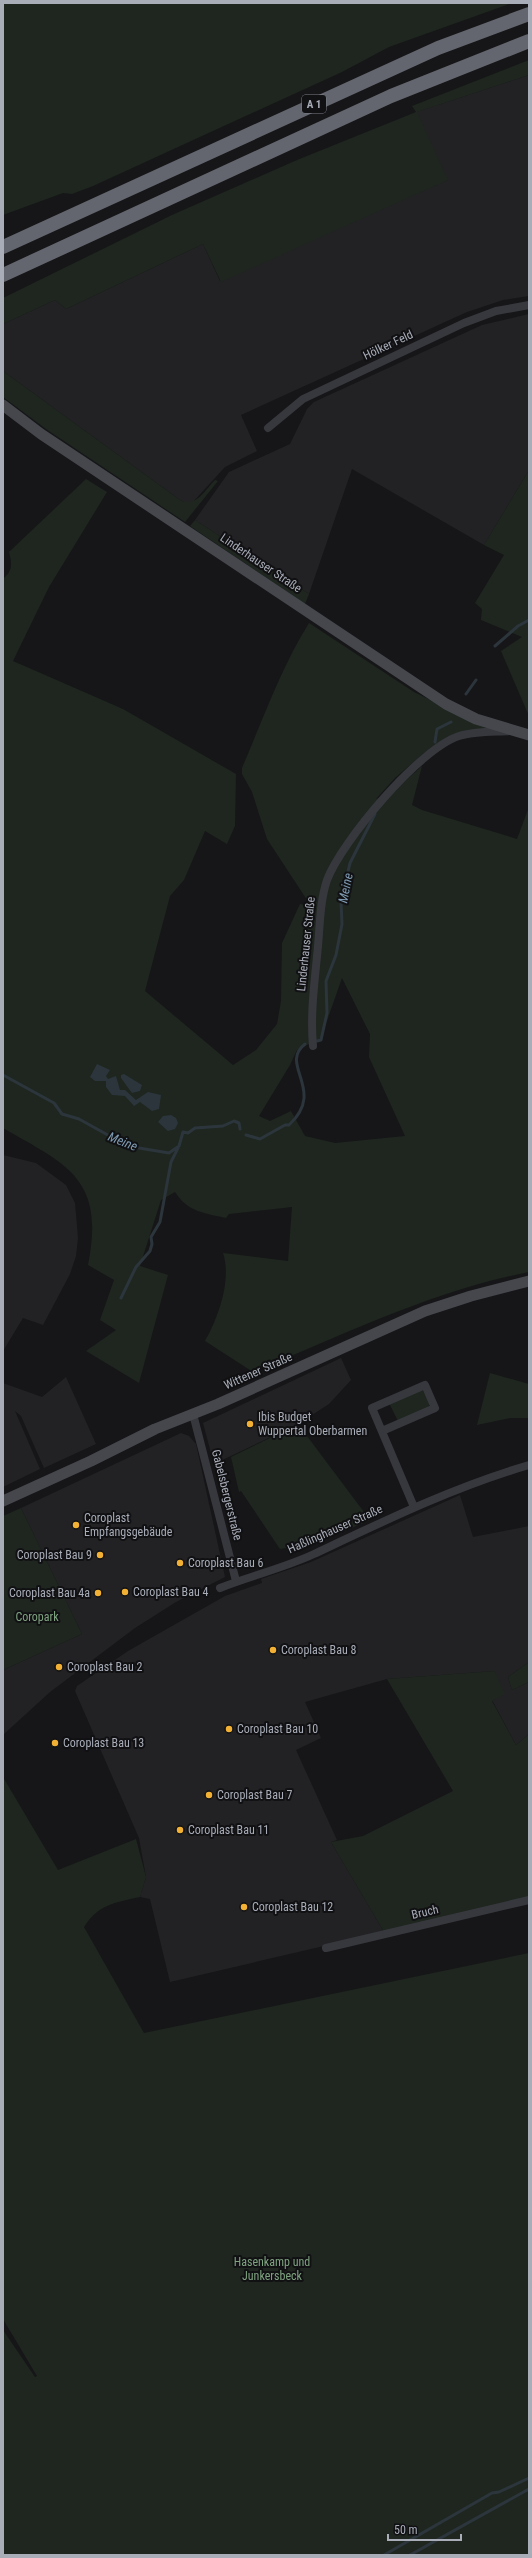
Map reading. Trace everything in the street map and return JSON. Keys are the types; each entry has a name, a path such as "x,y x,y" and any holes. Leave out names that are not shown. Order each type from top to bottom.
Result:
{"highway":[{"name":"A 1","path":"3,247 438,48 529,14"},
{"name":"A 1","path":"3,275 391,96 529,41"}],"main road":[{"name":"Linderhauser Straße","path":"3,405 41,434 446,704 476,719 511,731 529,735"},
{"name":"Wittener Straße","path":"3,1501 91,1461 155,1429 193,1414 425,1311 471,1296 529,1282"}],"street":[{"name":"Hölker Feld","path":"268,428 303,398 464,323 496,311 529,305"},
{"name":"Linderhauser Straße","path":"313,1046 312,1008 321,903 327,880 336,860 389,790 424,759 458,736 511,731"},
{"path":"382,1431 435,1408 425,1385 372,1408 414,1507 484,1479 529,1465"},
{"name":"Gabelsbergerstraße","path":"193,1414 236,1581"},
{"name":"Haßlinghauser Straße","path":"220,1588 236,1581 313,1555 414,1507"},
{"name":"Bruch","path":"326,1948 529,1900"}],"shaded area":[{"path":"529,75 529,296 503,300 467,312 241,415 257,451 225,467 193,502 186,503 180,500 3,371 3,324 55,300 66,309 203,244 220,281 447,180 416,112"},
{"path":"529,314 529,470 484,545 352,469 309,594 195,520 229,472 290,444 307,409 314,402 482,325"},
{"path":"97,1064 110,1070 106,1076 108,1079 116,1076 120,1090 125,1090 136,1100 148,1092 161,1095 159,1109 152,1111 140,1102 134,1106 125,1096 112,1095 106,1087 106,1081 95,1081 90,1077"},
{"path":"124,1074 142,1085 140,1091 132,1093 121,1078 121,1075"},
{"path":"171,1115 176,1118 178,1123 175,1129 168,1131 158,1122 163,1116"},
{"path":"3,1155 36,1163 66,1185 75,1203 78,1238 76,1256 70,1274 43,1325 23,1318 3,1351"},
{"path":"341,1358 351,1380 329,1404 298,1424 214,1464 203,1423"},
{"path":"66,1377 96,1444 44,1468 21,1416 15,1411 40,1469 3,1487 3,1383 42,1397"},
{"path":"181,1433 189,1436 196,1444 225,1577 176,1602 135,1628 50,1692 3,1735 3,1670 82,1634 21,1508"},
{"path":"460,1495 473,1537 529,1526 529,1662 508,1677 512,1690 529,1682 529,1734 516,1745 492,1700 495,1671 387,1679 305,1702 321,1738 296,1750 337,1840 331,1842 384,1932 170,1982 150,1899 140,1897 146,1877 139,1838 75,1691 77,1686 128,1651 225,1596 262,1583 261,1579 311,1562"}],"green space":[{"path":"3,3 512,3 389,47 342,72 93,186 72,194 63,193 3,215"},
{"path":"529,60 529,75 417,112 448,180 221,282 203,244 66,309 55,300 3,324 3,298 172,215 297,160 416,112 412,106"},
{"path":"3,371 180,500 191,502 195,500 204,493 215,480 218,481 185,522 46,429 3,397"},
{"path":"529,470 529,716 501,651 522,637 481,620 482,609 475,603 504,555 484,545"},
{"path":"86,479 107,492 49,587 13,661 123,709 236,774 235,826 227,844 205,831 184,880 170,896 145,991 233,1065 256,1050 277,1024 281,1001 282,943 300,904 311,906 267,839 252,792 242,774 242,768 273,694 299,640 309,623 414,692 493,730 472,730 424,753 395,778 376,799 390,794 422,766 412,805 422,810 517,839 529,807 529,1272 493,1280 423,1302 354,1329 253,1372 205,1341 215,1321 225,1287 226,1275 223,1253 288,1261 292,1207 229,1214 226,1218 197,1211 191,1208 180,1199 175,1192 161,1200 140,1266 168,1275 139,1383 86,1351 116,1330 100,1320 114,1280 88,1265 92,1236 91,1213 86,1194 77,1178 63,1165 47,1153 3,1128 3,579 9,573 11,567 9,552","holes":["342,978 370,1034 369,1057 405,1136 335,1143 305,1136 291,1111 270,1121 259,1116 290,1065 297,1050 321,1038"]},
{"path":"195,520 309,594 305,604 190,526"},
{"path":"490,1373 529,1384 529,1418 510,1418 477,1425"},
{"path":"421,1390 430,1403 428,1408 398,1421 389,1403"},
{"path":"298,1424 370,1520 289,1555 286,1548 280,1549 241,1491 239,1492 231,1457"},
{"name":"Coropark","path":"21,1508 82,1634 3,1670 3,1516"},
{"path":"529,1662 529,1682 512,1690 508,1677"},
{"path":"495,1671 505,1694 492,1701 516,1745 529,1734 529,1897 384,1932 331,1842 363,1836 453,1791 387,1679"},
{"name":"Hasenkamp und Junkersbeck","path":"3,1777 58,1870 136,1839 146,1877 140,1897 115,1903 101,1909 95,1913 84,1927 144,2033 529,1953 529,2555 3,2555 3,2330 35,2377 37,2376 3,2319"}],"waterway":[{"name":"Meine","path":"495,646 518,626 529,620"},
{"name":"Meine","path":"466,694 476,680"},
{"name":"Meine","path":"435,742 437,729 451,722"},
{"name":"Meine","path":"317,1041 321,1040 327,1013 326,981 336,955 342,924 341,902 350,863 375,814"},
{"name":"Meine","path":"246,1135 260,1139 285,1125 289,1125 299,1112 304,1101 304,1090 296,1061 298,1052 305,1044"},
{"name":"Meine","path":"3,1075 54,1103 62,1114 79,1119 115,1139 139,1148 169,1153 179,1146 183,1132 188,1133 195,1128 223,1126 234,1121 239,1123 240,1129"},
{"path":"121,1298 136,1267 150,1251 152,1244 151,1237 160,1222 171,1162 178,1148"},
{"path":"384,2555 492,2493 499,2492 529,2478"},
{"path":"410,2555 529,2489"}],"place":[{"name":"Ibis Budget Wuppertal Oberbarmen","path":"250,1424"},
{"name":"Coroplast Empfangsgebäude","path":"76,1525"},
{"name":"Coroplast Bau 9","path":"100,1555"},
{"name":"Coroplast Bau 6","path":"180,1563"},
{"name":"Coroplast Bau 4","path":"125,1592"},
{"name":"Coroplast Bau 4a","path":"98,1593"},
{"name":"Coroplast Bau 8","path":"273,1650"},
{"name":"Coroplast Bau 2","path":"59,1667"},
{"name":"Coroplast Bau 10","path":"229,1729"},
{"name":"Coroplast Bau 13","path":"55,1743"},
{"name":"Coroplast Bau 7","path":"209,1795"},
{"name":"Coroplast Bau 11","path":"180,1830"},
{"name":"Coroplast Bau 12","path":"244,1907"}]}
